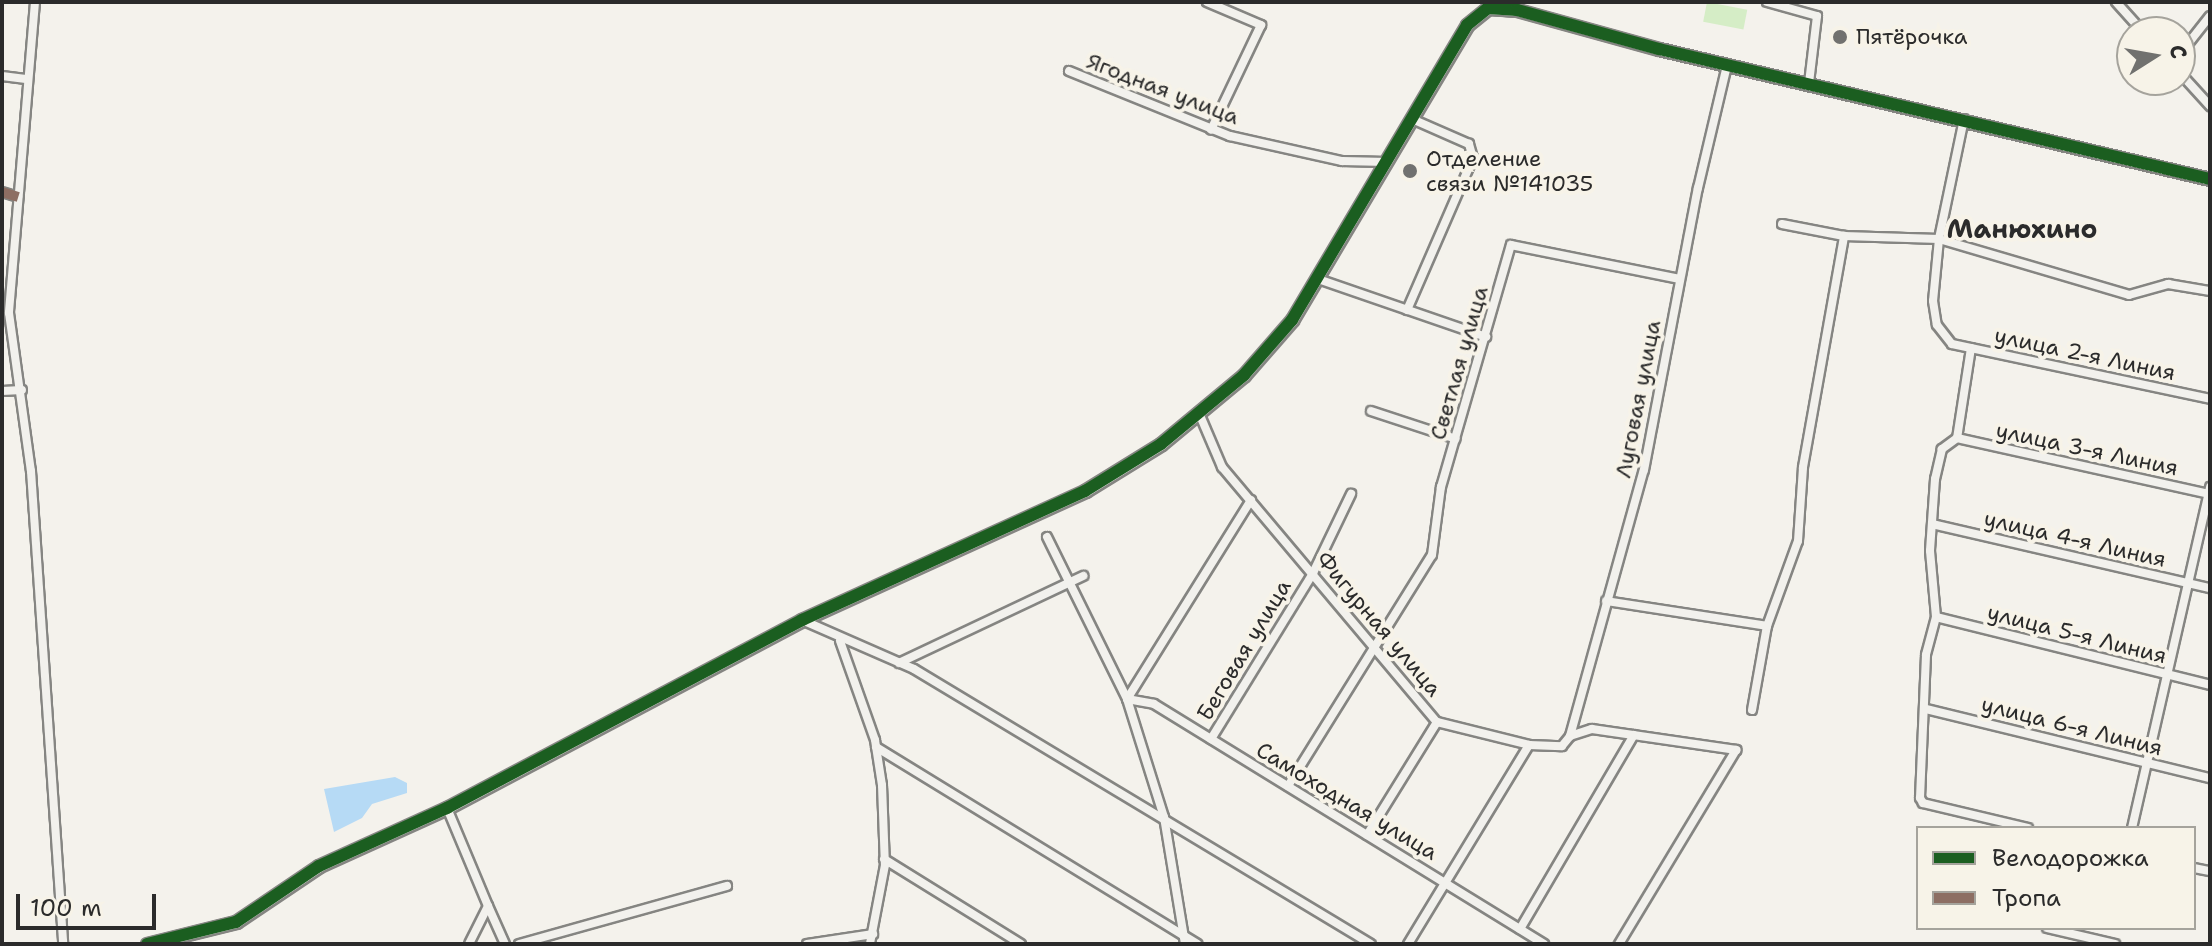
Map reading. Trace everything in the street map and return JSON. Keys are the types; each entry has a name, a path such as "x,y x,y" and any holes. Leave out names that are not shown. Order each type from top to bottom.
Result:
{"street":[{"path":"35,2 5,314 22,390 63,944"},
{"path":"1207,2 1261,25 1211,130"},
{"path":"1767,2 1817,16 1809,83"},
{"path":"147,944 178,942 236,922 319,866 447,808 802,620 1111,477 1199,413 1272,346 1318,279 1467,25 1485,5 1517,10 1727,65 2210,179"},
{"path":"2196,34 2210,16"},
{"name":"Луговая улица","path":"1570,736 1644,470 1680,279 1727,65"},
{"name":"Ягодная улица","path":"1069,71 1211,130 1342,161 1387,162"},
{"path":"2,76 28,79"},
{"path":"2196,91 2210,106"},
{"path":"1407,310 1473,158 1469,144 1412,119"},
{"path":"1939,239 1964,119"},
{"path":"2,192 18,197"},
{"path":"1782,224 1844,236 1939,239 2129,295 2168,284 2210,291"},
{"path":"1752,710 1767,626 1798,541 1803,467 1844,236"},
{"name":"улица 2-я Линия","path":"1939,239 1933,301 1937,325 1952,344 2210,399"},
{"name":"Светлая улица","path":"1288,786 1373,645 1432,555 1441,487 1511,245 1680,279"},
{"path":"1318,279 1486,337"},
{"path":"1971,348 1957,438 1942,449 1932,524 1936,617 1928,641 1923,803 2020,826"},
{"path":"2,391 22,390"},
{"path":"1371,411 1456,439"},
{"name":"Фигурная улица","path":"1199,413 1222,467 1437,722 1529,745 1562,746 1570,736 1592,729 1736,750 1619,944"},
{"name":"улица 3-я Линия","path":"1957,438 2209,492"},
{"path":"2132,826 2209,492"},
{"name":"Беговая улица","path":"1211,739 1313,573 1351,494"},
{"path":"1127,699 1251,500"},
{"name":"улица 4-я Линия","path":"1932,524 2210,588"},
{"path":"1047,537 1127,699 1164,817 1185,940"},
{"path":"898,664 1083,576"},
{"path":"1606,601 1767,626"},
{"name":"улица 5-я Линия","path":"1936,617 2210,685"},
{"path":"802,620 840,641 898,664 1164,817 1371,944"},
{"path":"840,641 876,747 884,859 870,944"},
{"name":"Самоходная улица","path":"1127,699 1154,704 1544,944"},
{"name":"улица 6-я Линия","path":"1926,709 2210,778"},
{"path":"1367,835 1437,722"},
{"path":"1520,929 1634,735"},
{"path":"1408,944 1442,881 1529,745"},
{"path":"876,747 1185,940 1197,944"},
{"path":"447,808 505,944"},
{"path":"884,859 1021,944"},
{"path":"519,944 727,886"},
{"path":"469,944 488,906"},
{"path":"2054,930 2115,944"},
{"path":"807,944 873,934"}],"green space":[{"path":"1707,2 1747,10 1743,29 1703,22"}],"water":[{"path":"395,777 407,783 407,793 372,804 362,818 334,832 324,789"}],"marked path":[{"path":"2,192 18,197"}],"cycle path":[{"path":"147,944 236,922 319,866 447,808 802,620 1085,491 1161,444 1244,375 1292,320 1467,25 1488,8 1517,10 1659,49 2210,179"}],"place":[{"name":"Пятёрочка","path":"1840,37"},
{"name":"Отделение связи №141035","path":"1410,171"}],"district":[{"name":"Манюхино","path":"2022,229"}]}
